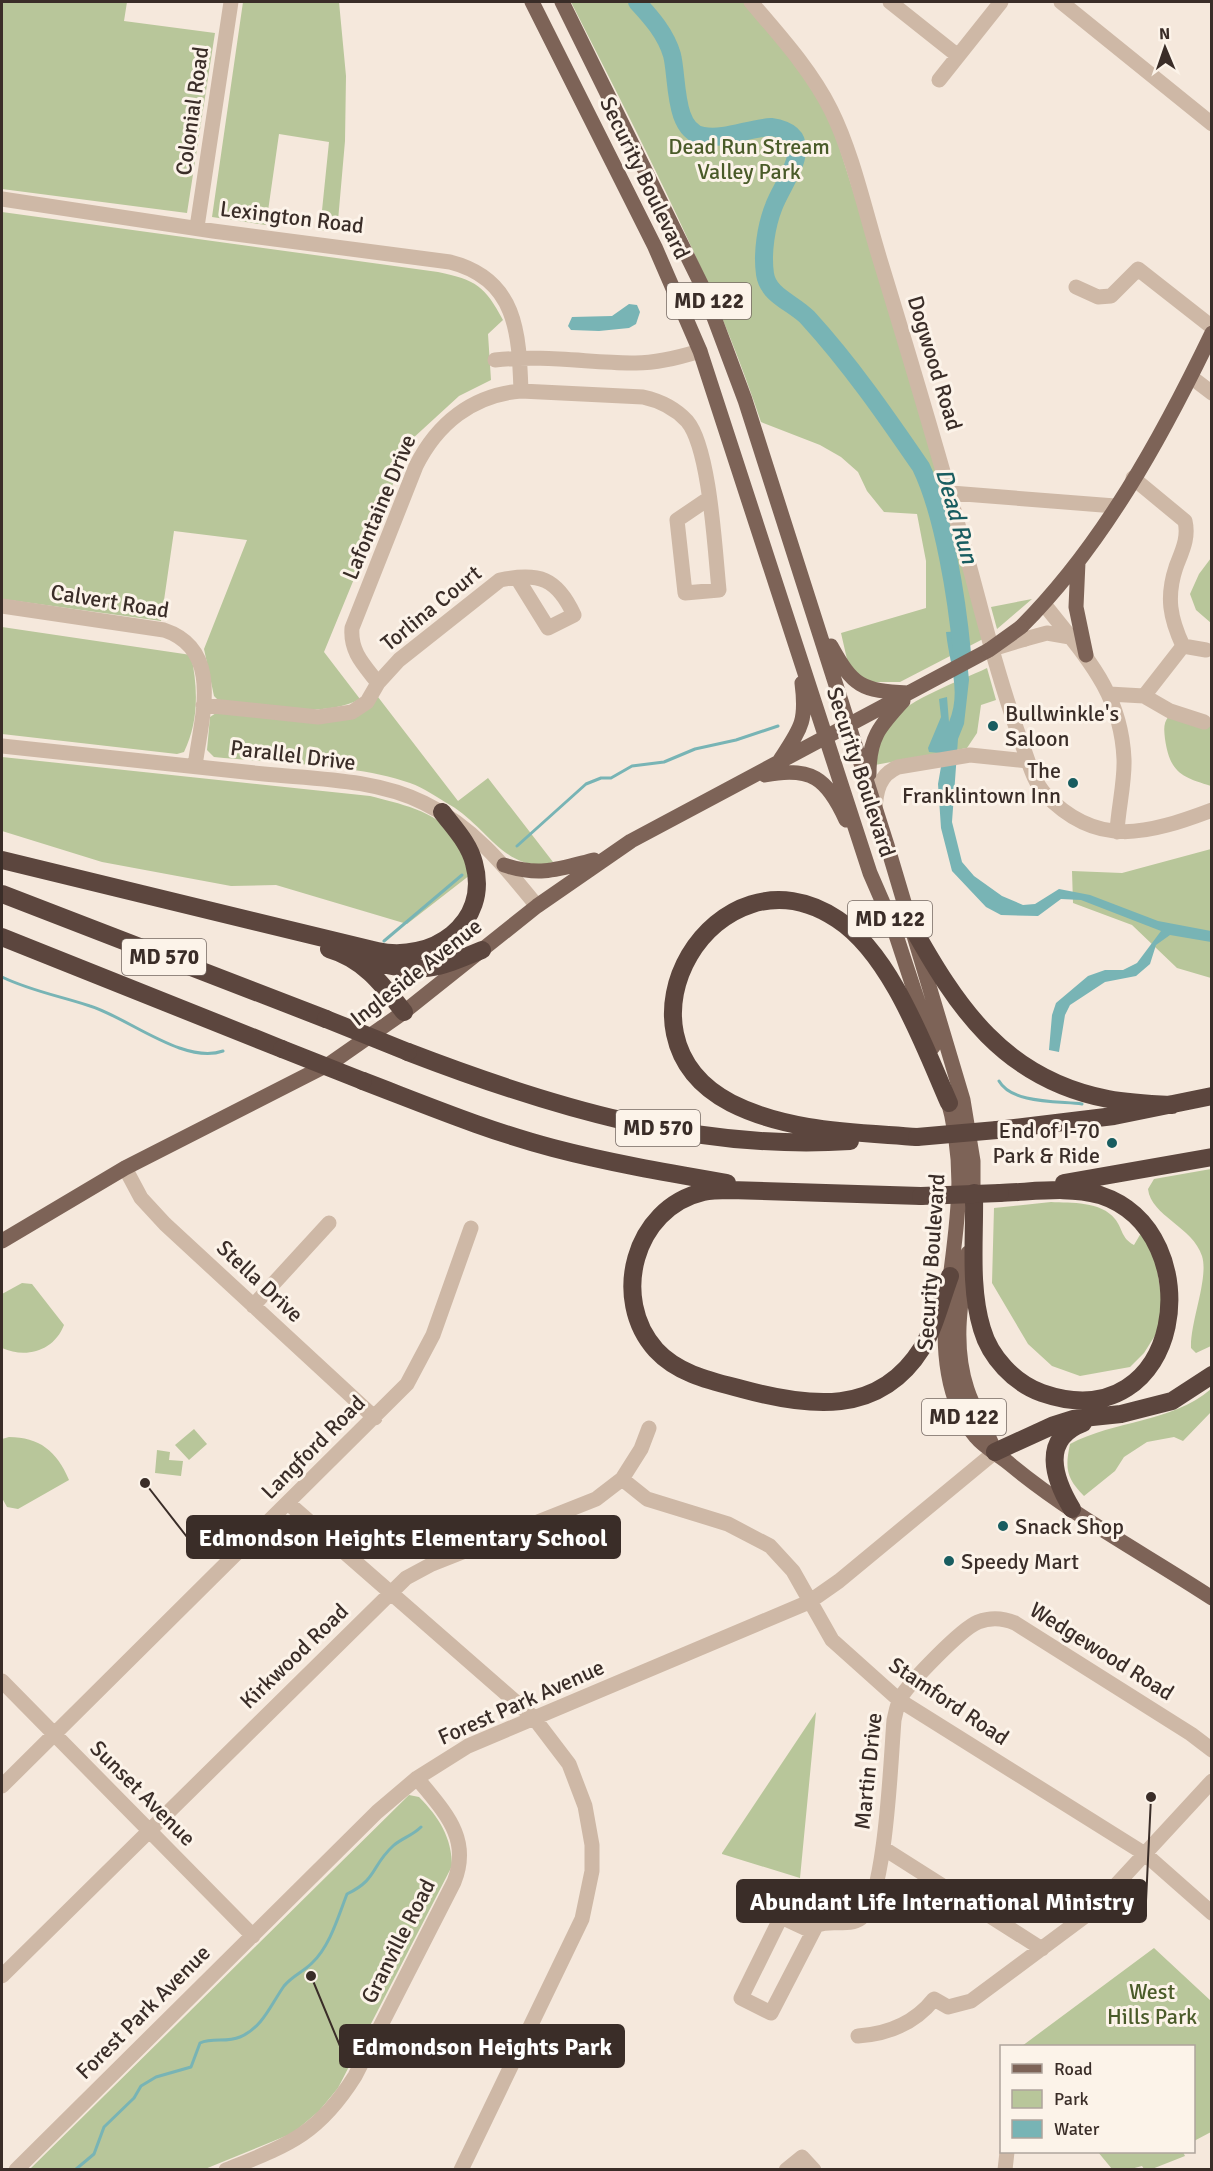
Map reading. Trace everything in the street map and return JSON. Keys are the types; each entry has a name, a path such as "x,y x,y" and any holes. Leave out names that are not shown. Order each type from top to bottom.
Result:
{"highway":[{"path":"2,860 154,899 393,955 421,952 448,940 457,931 471,908 475,893 475,865 471,854 441,812"},
{"name":"MD 570","path":"2,894 408,1052 559,1105 705,1136 778,1144 918,1137 1074,1123 1212,1096"},
{"path":"154,899 400,969 440,968 482,950"},
{"path":"918,1137 832,1131 778,1120 731,1102 700,1080 681,1048 673,1010 679,974 698,940 730,913 769,902 804,904 836,918 865,944 895,988 949,1103"},
{"path":"909,921 958,1004 996,1044 1021,1063 1051,1080 1089,1094 1128,1102 1172,1105"},
{"name":"MD 570","path":"2,937 456,1117 552,1148 656,1171 780,1191 921,1196 1000,1193 1212,1157"},
{"path":"341,952 373,973 404,1012"},
{"path":"780,1191 703,1192 668,1209 655,1222 644,1239 636,1257 633,1273 632,1288 636,1313 640,1326 656,1350 680,1369 716,1382 794,1401 832,1403 862,1397 888,1384 914,1360 930,1333 950,1276"},
{"path":"974,1193 978,1313 988,1344 1007,1370 1036,1391 1053,1397 1086,1401 1119,1394 1151,1374 1171,1349 1178,1333 1183,1300 1179,1266 1171,1247 1160,1231 1132,1208 1101,1195 1082,1191 1000,1193"},
{"path":"1072,1509 1056,1479 1054,1455 1065,1434 1076,1426 1100,1417 1172,1401 1212,1375"},
{"path":"995,1452 1054,1425 1073,1419 1100,1417"}],"main road":[{"name":"Security Boulevard","path":"532,2 655,247 700,351 796,647 828,736 870,873 893,926 956,1130 960,1192 944,1346 948,1372 962,1413 976,1438 995,1452"},
{"name":"Security Boulevard","path":"562,2 703,288 745,399 816,618 963,1100 969,1128 974,1193 958,1319 958,1344 967,1389 995,1452"},
{"name":"Ingleside Avenue","path":"2,1241 126,1168 294,1084 331,1063 404,1012 537,906 603,858 1023,633 1078,562 1165,429 1212,333"},
{"path":"1078,562 1076,607 1086,655"},
{"path":"816,618 847,674 855,682 874,691 916,690"},
{"path":"779,762 798,732 805,712 796,647"},
{"path":"869,789 871,743 883,722 916,690"},
{"path":"748,779 787,771 808,774 819,779 840,806 870,873"},
{"path":"504,865 522,871 543,873 603,858"},
{"name":"MD 122","path":"995,1452 1029,1480 1072,1509 1212,1598"}],"street":[{"name":"Colonial Road","path":"198,227 231,2"},
{"name":"Dogwood Road","path":"751,2 807,70 838,127 951,494 987,632 1028,761 1042,791 1081,823 1117,832 1151,830 1212,810"},
{"path":"890,2 958,56"},
{"path":"939,80 1001,2"},
{"path":"1062,2 1212,124"},
{"name":"Lexington Road","path":"2,199 432,258 463,265 476,271 501,295 516,321 520,357"},
{"path":"1076,287 1098,297 1111,296 1138,269 1212,327"},
{"path":"495,360 520,357 632,363 676,358 700,351"},
{"path":"520,357 521,391"},
{"path":"1191,377 1212,393"},
{"name":"Lafontaine Drive","path":"378,683 357,656 351,638 352,628 416,466 433,437 455,415 489,397 521,391 622,395 660,400 688,423 697,440 708,499 719,590 685,593 677,520 708,499"},
{"path":"1133,478 1181,516 1187,530 1169,603 1173,624 1184,646"},
{"path":"951,494 1115,506"},
{"name":"Torlina Court","path":"203,705 330,717 360,708 399,660 492,584 517,578"},
{"path":"1044,604 1086,655 1109,694 1124,759 1117,832"},
{"name":"Calvert Road","path":"2,606 96,619 178,635 195,648 200,660 204,685 195,766"},
{"path":"1023,633 1047,633 1070,637"},
{"path":"1184,646 1206,650"},
{"path":"1144,696 1184,646"},
{"path":"1109,694 1144,696 1170,711 1204,722"},
{"name":"Parallel Drive","path":"2,746 379,788 423,802 460,824 504,865 537,906"},
{"path":"875,810 876,797 883,777 898,767 957,757 1028,761"},
{"name":"Stella Drive","path":"126,1168 149,1208 375,1418"},
{"path":"253,1306 329,1223"},
{"name":"Langford Road","path":"2,1786 407,1384 425,1354 471,1228"},
{"name":"Kirkwood Road","path":"2,1976 391,1592 418,1571 582,1506 609,1491 622,1479 641,1449 649,1428"},
{"name":"Forest Park Avenue","path":"16,2169 377,1812 417,1778 468,1746 808,1602 839,1581 995,1452"},
{"name":"Stamford Road","path":"622,1479 647,1499 728,1524 757,1538 783,1558 832,1640 899,1700 1145,1854 1212,1914"},
{"path":"288,1503 534,1718 561,1751 580,1788 590,1822 592,1871 589,1895 578,1928 460,2169"},
{"name":"Wedgewood Road","path":"963,1633 987,1619 1005,1619 1015,1623 1191,1734 1212,1750"},
{"name":"Martin Drive","path":"811,1931 820,1923 853,1922 861,1918 872,1902 883,1848 894,1720 899,1700 908,1687 963,1633"},
{"name":"Sunset Avenue","path":"2,1681 253,1936"},
{"name":"Granville Road","path":"226,2169 296,2140 324,2119 336,2106 355,2076 454,1882 461,1857 458,1836 442,1809 417,1778"},
{"path":"858,2036 894,2030 919,2016 934,1999 948,2007 963,2005 1042,1949 1092,1911 1212,1780"},
{"path":"883,1848 1042,1949"},
{"path":"781,1917 811,1931 771,2013 741,1998 781,1917"},
{"path":"1005,2169 1007,2153"},
{"path":"786,2169 802,2157 814,2169"}],"green space":[{"path":"2,2 127,2 124,21 215,33 187,213 2,189"},
{"path":"243,2 339,2 346,76 345,141 337,232 320,230 329,142 279,134 266,225 212,217"},
{"name":"Dead Run Stream Valley Park","path":"571,2 745,2 793,59 831,121 900,339 983,639 900,682 868,682 849,668 841,633 926,608 926,561 917,514 884,512 867,491 858,472 841,457 820,445 761,422 742,367 698,261 649,156"},
{"path":"2,212 438,272 471,282 491,299 503,320 488,334 491,380 459,396 411,440 324,652 360,699 327,709 309,710 218,700 214,696 204,649 247,540 174,531 161,621 2,599"},
{"path":"1211,558 1211,623 1196,610 1190,594 1199,574"},
{"path":"1032,599 997,629 991,607"},
{"path":"2,627 191,655 196,704 189,740 184,752 177,754 2,734"},
{"path":"987,668 996,700 981,705 977,733 967,748 875,765 883,731 899,713 922,698"},
{"path":"378,697 458,801 488,778 553,862 537,864 522,862 498,846 463,814 431,793 410,783 340,768 214,757 207,750 210,717 216,713 325,723"},
{"path":"1169,716 1193,725 1211,725 1211,786 1192,780 1174,766 1167,750 1164,730"},
{"path":"2,757 370,796 416,809 447,827 461,850 470,875 407,924 276,885 231,886 102,862 2,831"},
{"path":"1211,849 1211,978 1177,968 1132,925 1073,903 1072,871 1122,873"},
{"path":"1211,1169 1211,1346 1196,1353 1191,1348 1191,1337 1203,1276 1202,1256 1190,1237 1156,1207 1148,1189 1154,1179"},
{"path":"1051,1202 1085,1204 1102,1209 1115,1219 1124,1236 1134,1245 1141,1233 1153,1244 1163,1307 1156,1334 1144,1353 1130,1367 1080,1376 1052,1366 1028,1344 992,1283 994,1208"},
{"path":"22,1283 32,1284 64,1325 59,1334 46,1347 20,1353 2,1348 2,1294"},
{"path":"1211,1389 1211,1412 1183,1441 1174,1437 1147,1442 1124,1457 1115,1471 1084,1496 1070,1478 1067,1466 1070,1444 1105,1430 1178,1409"},
{"path":"194,1429 207,1444 189,1460 175,1445"},
{"path":"9,1437 29,1440 46,1448 59,1461 69,1480 18,1509 7,1507 2,1498 2,1439"},
{"path":"157,1450 170,1452 169,1460 183,1461 181,1476 155,1473"},
{"path":"816,1712 800,1878 722,1854 722,1853"},
{"path":"409,1795 419,1797 433,1812 443,1828 450,1846 452,1866 338,2088 319,2111 293,2133 205,2169 29,2170"},
{"name":"West Hills Park","path":"1154,1948 1211,2001 1211,2132 1195,2140 1195,2045 1023,2045"},
{"path":"1099,2153 1184,2153 1185,2156 1152,2169 1144,2169 1142,2166 1131,2169 1112,2169"}],"water":[{"path":"629,304 637,305 640,312 636,324 629,328 599,331 571,330 568,326 572,317 612,316"},
{"name":"Dead Run","path":"964,631 969,680 964,724 958,739 952,822 962,862 974,876 1002,896 1023,905 1035,904 1059,889 1090,895 1158,921 1211,931 1211,942 1170,935 1156,945 1150,964 1136,976 1105,982 1070,1005 1065,1015 1059,1052 1049,1050 1052,1015 1056,1003 1088,976 1105,970 1123,970 1137,963 1161,931 1081,900 1061,899 1038,916 1001,915 986,907 952,871 941,828 938,784 942,761 940,753 929,752 928,748 941,717 939,699 947,697 949,722 953,711 955,688 946,632"}],"waterway":[{"name":"Dead Run","path":"637,2 658,26 666,40 674,65 678,102 686,124 693,132 711,137 771,127 786,132 795,139 797,149 795,160 774,206 767,231 764,249 767,282 776,294 808,318 853,372 921,467 943,533 957,608 962,653"},
{"path":"517,846 586,784 601,778 611,778 632,766 664,762 695,749 736,740 778,726"},
{"path":"384,941 462,875"},
{"path":"2,977 105,1012 174,1046 208,1054 223,1051"},
{"path":"999,1081 1014,1094 1025,1098 1082,1104"},
{"path":"75,2170 94,2154 104,2127 134,2098 141,2086 156,2077 191,2067 200,2043 210,2040 235,2039 255,2028 290,1979 312,1963 324,1948 347,1894 364,1883 393,1846 421,1827"}],"place":[{"name":"Bullwinkle's Saloon","path":"993,726"},
{"name":"The Franklintown Inn","path":"1073,783"},
{"name":"End of I-70 Park & Ride","path":"1112,1143"},
{"name":"Edmondson Heights Elementary School","path":"145,1483"},
{"name":"Snack Shop","path":"1003,1526"},
{"name":"Speedy Mart","path":"949,1561"},
{"name":"Abundant Life International Ministry","path":"1151,1797"},
{"name":"Edmondson Heights Park","path":"311,1976"}]}
